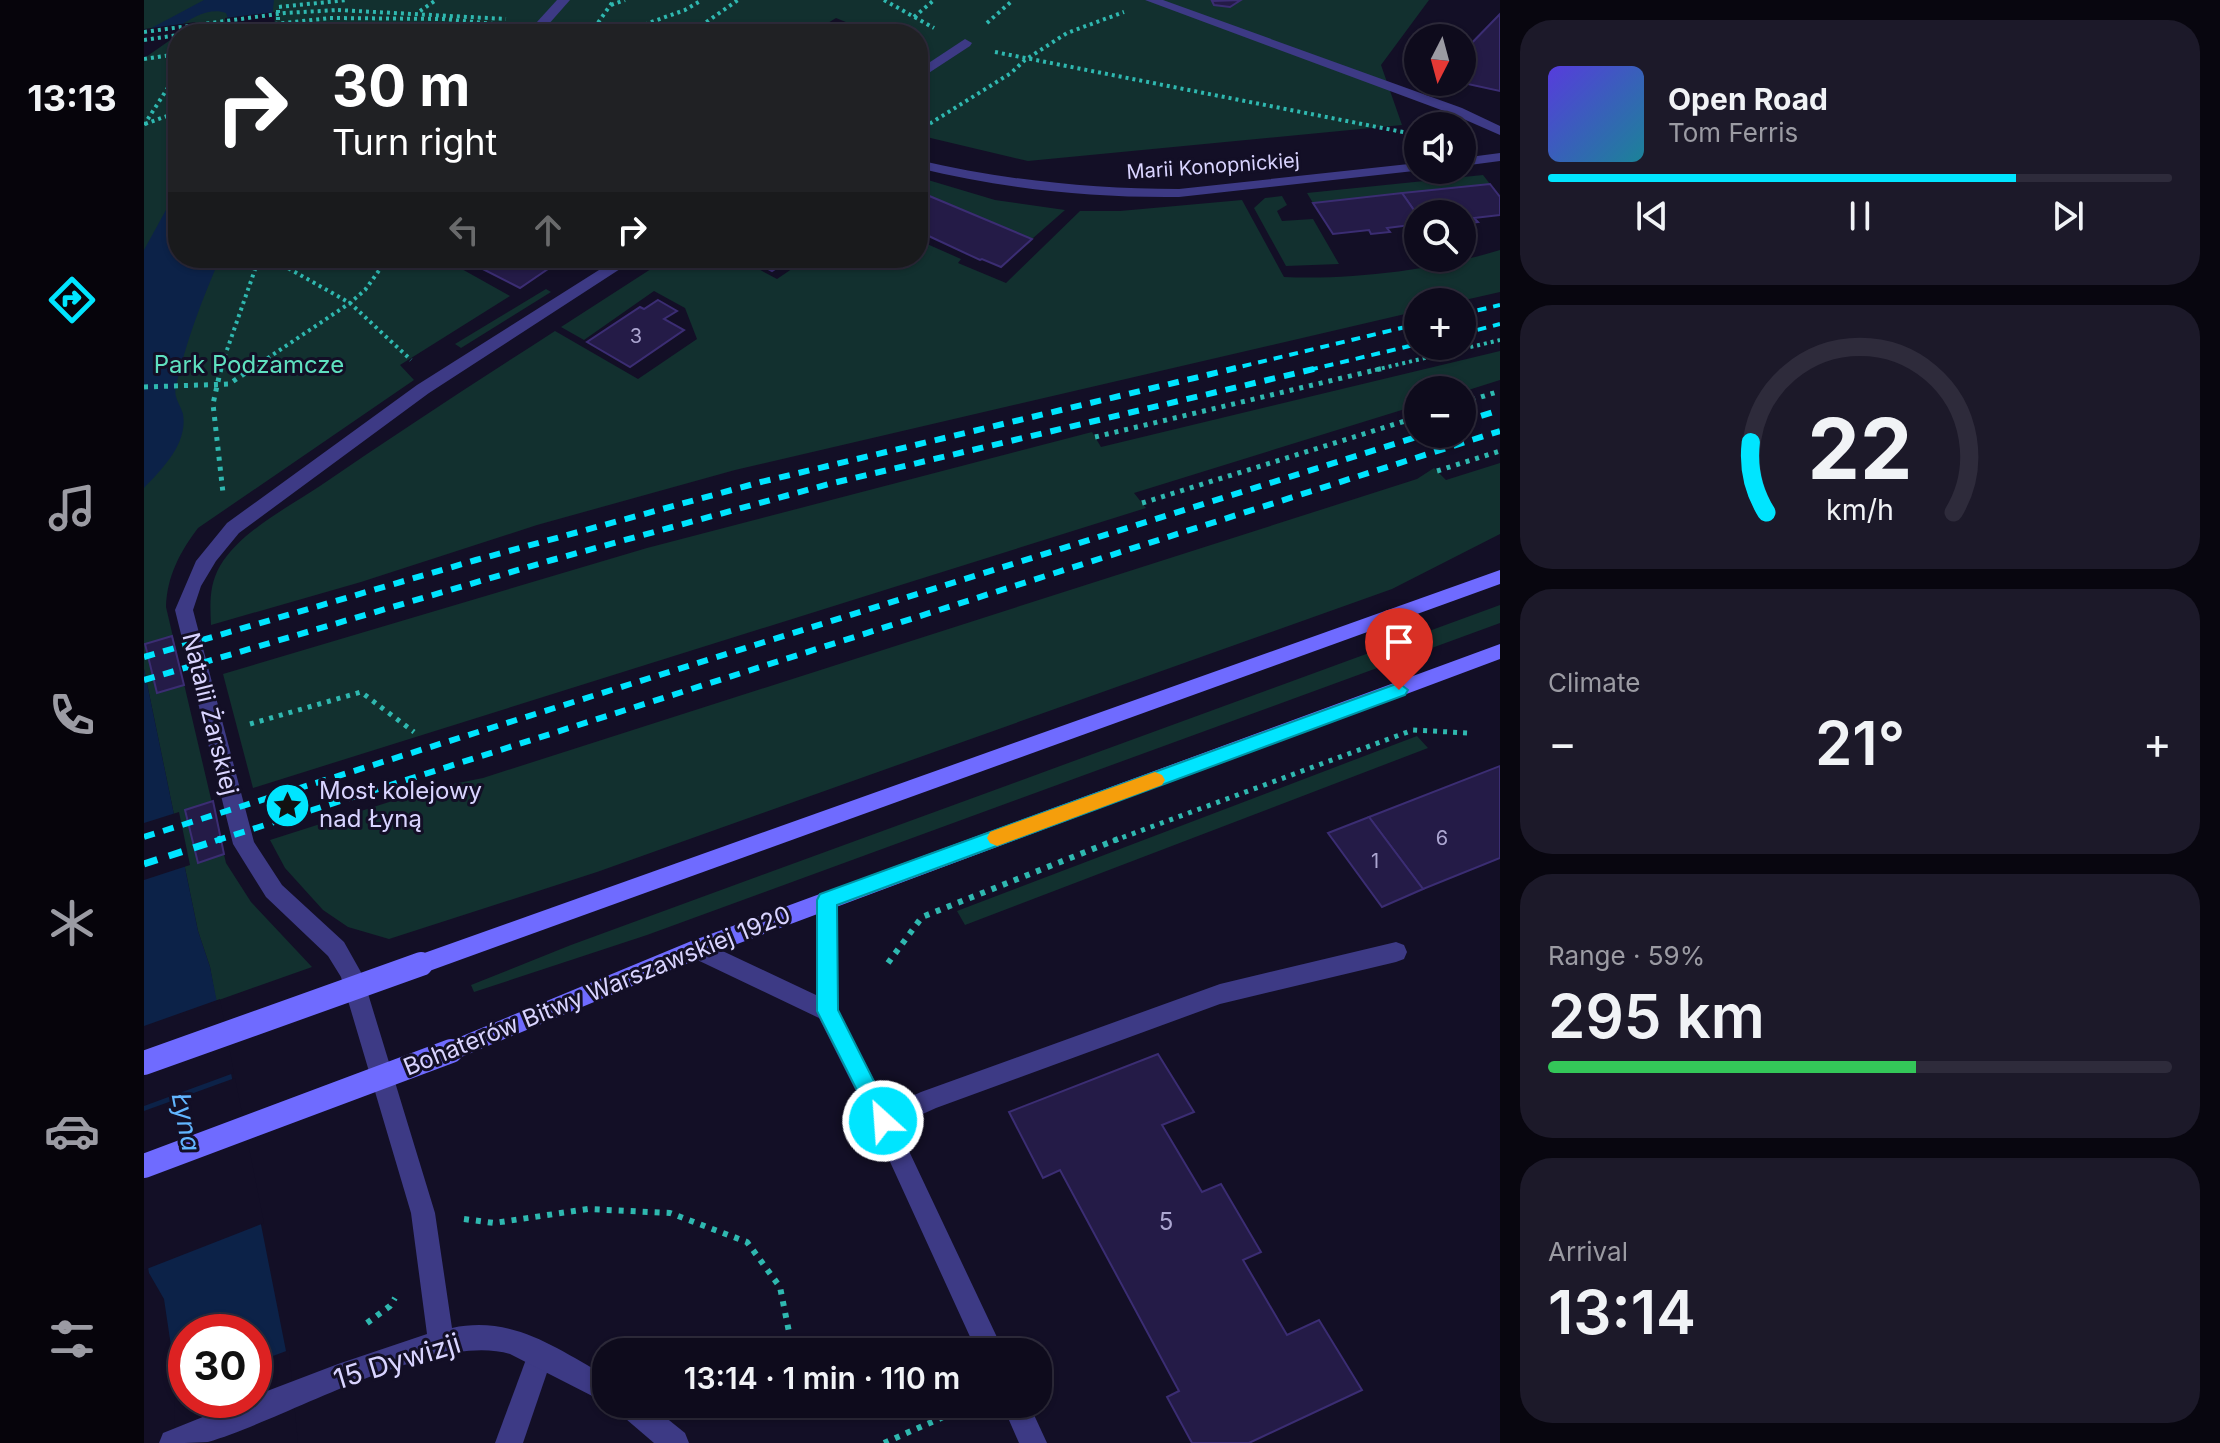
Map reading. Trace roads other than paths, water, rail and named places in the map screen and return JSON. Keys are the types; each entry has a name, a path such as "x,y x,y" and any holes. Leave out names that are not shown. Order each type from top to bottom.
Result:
{"main road":[{"path":"144,1063 1500,577"},
{"name":"Bohaterów Bitwy Warszawskiej 1920","path":"144,1166 451,1051 697,949 1500,651"}],"street":[{"path":"542,24 564,0"},
{"path":"1151,0 1321,59 1457,111 1500,131"},
{"path":"928,69 965,43"},
{"path":"1476,160 1500,157"},
{"name":"Marii Konopnickiej","path":"928,167 1036,187 1128,194 1179,193 1404,169"},
{"name":"Natalii Żarskiej","path":"441,1342 423,1213 351,974 336,949 274,891 244,844 184,610 190,586 207,557 233,528 423,389 613,268"},
{"path":"827,900 827,1011 883,1121 984,1338"},
{"path":"697,949 827,1011"},
{"path":"883,1121 929,1100 1220,994 1396,952"},
{"name":"15 Dywizji","path":"173,1443 320,1384 441,1342 494,1337 540,1355 592,1383"},
{"path":"509,1443 540,1355"},
{"path":"645,1418 675,1443"},
{"path":"1021,1418 1033,1443"}],"water":[{"path":"204,0 274,0 271,24 230,24 226,13 205,13 183,24 168,24 168,36 144,54 144,32"},
{"path":"168,206 168,268 216,268 195,321 175,390 183,414 182,436 172,455 144,488 144,250"},
{"name":"Łyna","path":"144,669 198,931 210,967 286,1351 294,1443 179,1443 178,1418 272,1418 272,1314 168,1314 168,1326 164,1299 149,1273 144,1243"}],"railway":[{"path":"1476,311 1500,305"},
{"path":"1476,330 1500,324"},
{"path":"1227,370 1404,327"},
{"path":"1309,370 1404,347"},
{"path":"144,657 476,560 761,482 1236,368"},
{"path":"144,680 552,560 829,484 1318,368"},
{"path":"1476,418 1500,410"},
{"path":"215,841 1500,431"},
{"path":"144,837 1404,441"},
{"path":"144,864 221,839"}],"place":[{"name":"Most kolejowy nad Łyną","path":"288,805"}],"park label":[{"name":"Park Podzamcze","path":"249,365"}]}
